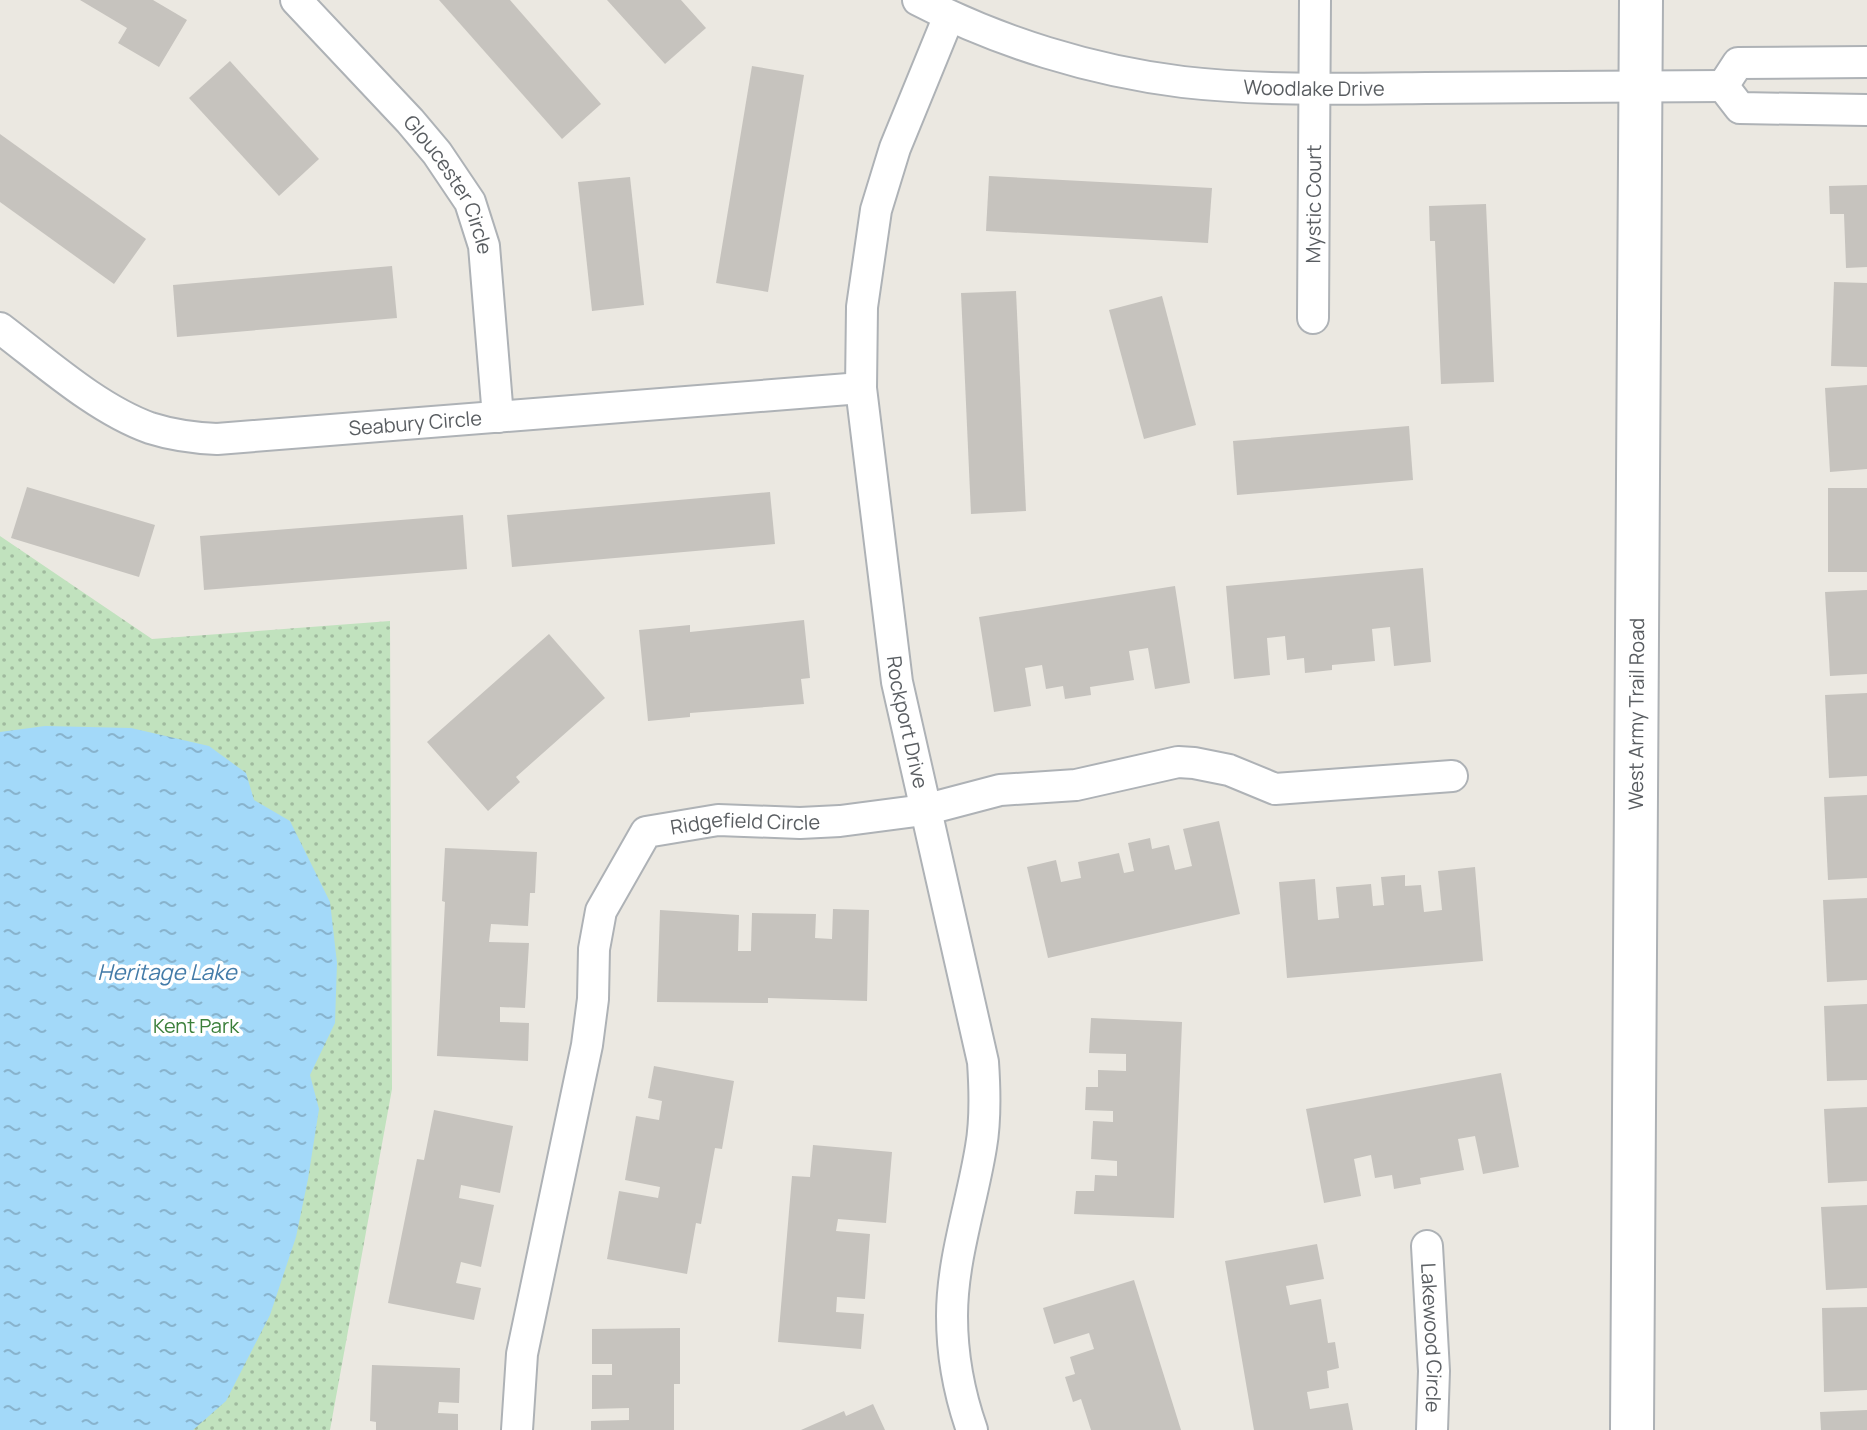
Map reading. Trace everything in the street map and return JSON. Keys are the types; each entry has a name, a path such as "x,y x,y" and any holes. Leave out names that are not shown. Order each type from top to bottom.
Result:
{"main road":[{"name":"West Army Trail Road","path":"1632,1430 1641,0"}],"street":[{"name":"Gloucester Circle","path":"296,0 428,142 470,202 484,246 498,417"},
{"name":"Woodlake Drive","path":"918,0 949,16 1033,47 1119,70 1184,82 1314,89 1723,86"},
{"name":"Mystic Court","path":"1313,318 1315,0"},
{"name":"Rockport Drive","path":"949,16 895,148 876,210 862,307 861,388 897,682 924,810 978,1033 985,1088 981,1147 957,1265 952,1314 955,1367 972,1430"},
{"path":"1867,62 1738,63 1723,86 1740,108 1867,110"},
{"name":"Seabury Circle","path":"0,328 113,409 148,427 186,437 217,439 861,388"},
{"name":"Ridgefield Circle","path":"517,1430 522,1354 587,1045 596,930 601,911 646,832 718,820 827,821 924,810 1000,790 1076,785 1178,762 1229,770 1275,789 1452,776"},
{"name":"Lakewood Circle","path":"1427,1246 1434,1371 1432,1430"}],"green space":[{"name":"Heritage Lake","path":"0,536 152,639 390,621 392,1089 330,1430 0,1430"}],"water":[{"name":"Heritage Lake","path":"45,726 131,728 209,746 246,773 254,800 290,821 330,902 337,963 335,1023 310,1075 319,1109 296,1237 270,1315 226,1401 193,1430 0,1430 0,732"}],"building":[{"path":"80,0 153,0 187,20 159,67 118,43 127,28"},
{"path":"439,0 510,0 601,104 562,139"},
{"path":"607,0 681,0 706,28 665,64"},
{"path":"230,61 319,159 279,196 189,98"},
{"path":"752,66 804,75 768,292 716,283"},
{"path":"0,134 146,239 114,284 0,202"},
{"path":"989,176 1212,188 1208,243 986,231"},
{"path":"630,177 644,305 592,311 578,182"},
{"path":"1867,185 1867,267 1846,268 1844,214 1830,214 1829,186"},
{"path":"1486,204 1494,382 1441,384 1435,241 1430,241 1429,206"},
{"path":"392,266 397,318 177,337 173,285"},
{"path":"1834,282 1867,283 1867,367 1831,366"},
{"path":"1016,291 1026,511 971,514 961,293"},
{"path":"1162,296 1196,425 1144,439 1109,310"},
{"path":"1867,385 1867,469 1830,472 1825,388"},
{"path":"1409,426 1413,480 1237,495 1233,441"},
{"path":"27,487 155,525 139,577 11,538"},
{"path":"1828,488 1867,488 1867,572 1828,572"},
{"path":"770,492 775,544 512,567 507,515"},
{"path":"463,515 467,569 204,590 200,536"},
{"path":"1423,568 1431,662 1394,666 1390,627 1372,629 1375,661 1332,665 1332,670 1305,673 1304,658 1287,660 1285,636 1267,638 1270,675 1234,679 1226,586"},
{"path":"1175,586 1190,683 1155,689 1148,648 1129,651 1134,680 1090,687 1091,695 1065,699 1063,686 1046,689 1042,665 1025,668 1031,706 994,712 979,617"},
{"path":"1867,590 1867,674 1830,676 1825,592"},
{"path":"804,620 810,678 801,679 804,704 690,713 690,717 648,721 639,630 690,625 690,632"},
{"path":"549,634 605,698 516,777 520,782 488,811 427,742"},
{"path":"1867,693 1867,776 1829,778 1825,695"},
{"path":"1867,795 1867,878 1828,880 1824,797"},
{"path":"1219,821 1240,914 1048,958 1027,867 1056,860 1061,882 1081,878 1078,862 1119,853 1124,873 1134,871 1128,843 1150,838 1152,849 1169,845 1175,870 1192,866 1183,829"},
{"path":"445,848 537,852 535,893 530,893 528,926 491,924 489,942 529,943 525,1008 500,1007 500,1022 529,1023 528,1061 437,1056"},
{"path":"1475,867 1483,961 1287,978 1279,882 1315,879 1318,920 1339,918 1336,887 1371,884 1373,906 1384,905 1381,877 1405,875 1405,886 1421,885 1424,912 1442,910 1438,871"},
{"path":"1867,898 1867,980 1827,982 1823,900"},
{"path":"833,909 869,910 867,1001 768,998 768,1003 657,1002 660,910 739,915 738,951 751,951 752,913 816,914 815,938 832,939"},
{"path":"1867,1004 1867,1080 1827,1081 1824,1006"},
{"path":"1091,1018 1182,1022 1174,1218 1074,1214 1076,1191 1094,1191 1095,1175 1117,1176 1117,1161 1091,1159 1093,1121 1113,1122 1113,1111 1085,1110 1086,1087 1098,1087 1098,1070 1126,1071 1126,1054 1089,1053"},
{"path":"654,1066 734,1081 722,1149 715,1148 701,1224 696,1223 687,1274 607,1259 619,1191 658,1198 660,1187 625,1180 636,1116 659,1120 662,1101 648,1098"},
{"path":"1501,1073 1519,1167 1483,1174 1475,1136 1458,1139 1464,1170 1420,1178 1421,1184 1394,1189 1392,1175 1375,1178 1371,1155 1354,1159 1361,1196 1324,1203 1306,1109"},
{"path":"1867,1107 1867,1181 1828,1183 1824,1109"},
{"path":"434,1110 513,1126 500,1193 461,1185 459,1198 494,1205 481,1267 461,1262 456,1283 481,1288 474,1320 388,1303 417,1159 424,1160"},
{"path":"813,1145 892,1152 886,1223 838,1219 836,1231 870,1234 865,1299 837,1297 836,1312 864,1314 861,1349 778,1342 792,1176 810,1177"},
{"path":"1867,1205 1867,1288 1826,1290 1821,1207"},
{"path":"1317,1244 1324,1279 1286,1286 1290,1305 1321,1299 1328,1343 1335,1342 1339,1368 1327,1371 1329,1388 1307,1392 1310,1409 1348,1403 1353,1430 1254,1430 1225,1261"},
{"path":"1134,1280 1181,1430 1091,1430 1081,1399 1073,1402 1065,1377 1075,1374 1070,1357 1094,1349 1089,1333 1054,1344 1043,1308"},
{"path":"1867,1307 1867,1390 1824,1392 1822,1308"},
{"path":"680,1328 680,1384 674,1384 674,1430 591,1430 591,1421 629,1420 629,1408 592,1409 592,1375 612,1375 612,1364 592,1364 592,1329"},
{"path":"372,1365 460,1368 459,1403 439,1402 438,1413 458,1414 458,1430 376,1430 376,1422 370,1421"},
{"path":"873,1404 885,1430 801,1430 844,1411 846,1416"},
{"path":"1867,1410 1867,1430 1821,1430 1820,1412"}],"park label":[{"name":"Kent Park","path":"196,1026"}]}
